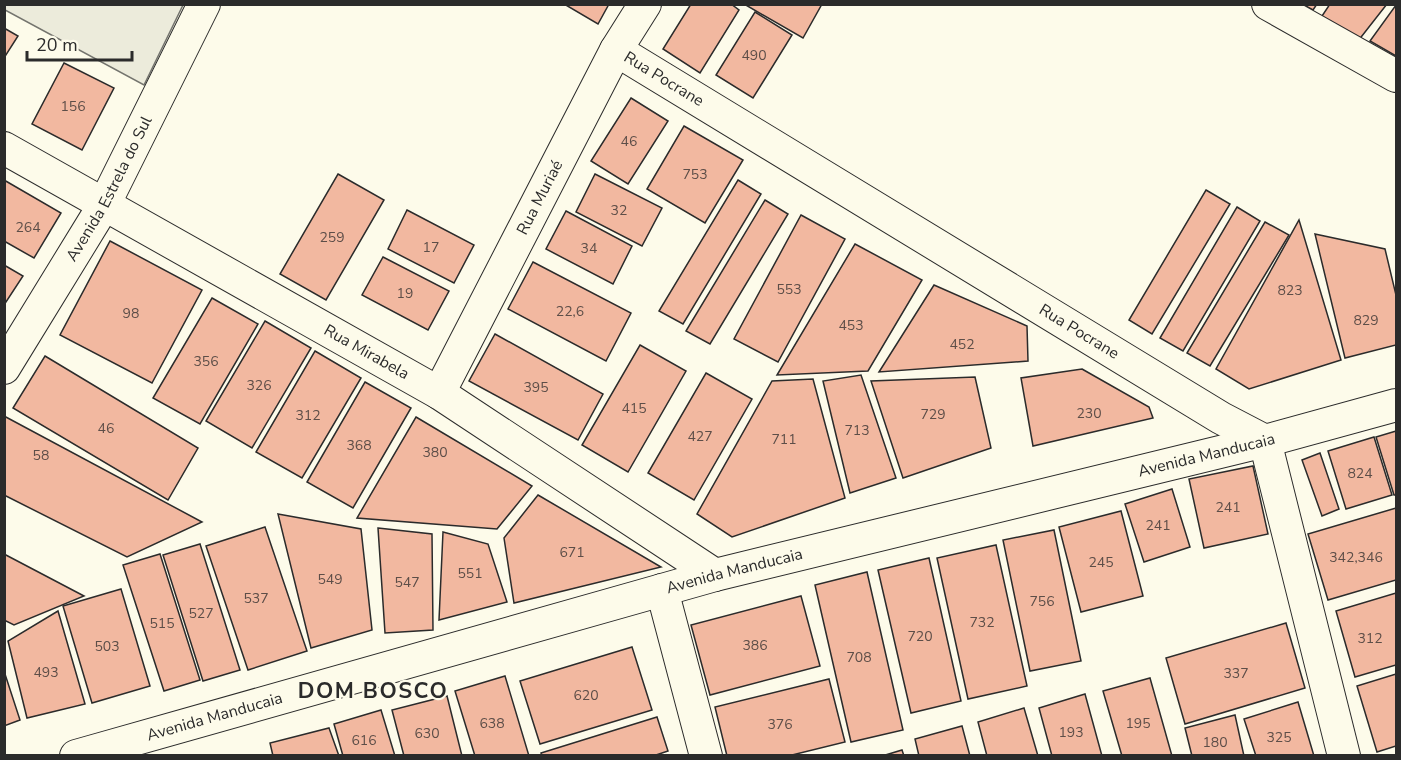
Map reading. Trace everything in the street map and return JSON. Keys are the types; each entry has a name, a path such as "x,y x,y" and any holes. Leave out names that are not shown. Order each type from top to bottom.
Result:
{"street":[{"name":"Avenida Estrela do Sul","path":"4,368 104,205 204,4"},
{"name":"Rua Muriaé","path":"439,393 616,50 645,4"},
{"path":"1268,4 1396,76"},
{"name":"Rua Pocrane","path":"616,50 1221,418 1265,441"},
{"name":"Rua Mirabela","path":"4,148 439,393 715,575"},
{"name":"Avenida Manducaia","path":"76,756 715,575 1265,441 1396,405"},
{"path":"1265,441 1344,756"},
{"path":"662,590 706,756"}],"shaded area":[{"path":"4,5 183,5 144,85 5,10"}],"building":[{"path":"564,4 609,4 598,24"},
{"path":"691,4 731,4 739,10 700,73 663,49"},
{"path":"744,4 822,4 803,38"},
{"path":"1302,4 1317,4 1313,10"},
{"path":"1330,4 1387,4 1358,41 1320,19"},
{"path":"1396,5 1396,56 1370,41"},
{"path":"755,12 792,35 753,98 716,75"},
{"path":"4,28 18,36 4,58"},
{"path":"64,63 114,88 82,150 32,124"},
{"path":"631,98 668,121 628,184 591,161"},
{"path":"684,126 743,160 705,223 647,189"},
{"path":"338,174 384,200 326,300 280,274"},
{"path":"595,174 662,208 642,246 576,212"},
{"path":"4,180 61,213 34,258 4,241"},
{"path":"738,180 761,194 683,324 659,311"},
{"path":"1206,190 1230,204 1152,334 1129,320"},
{"path":"765,200 788,214 710,344 686,331"},
{"path":"1237,207 1260,221 1183,351 1160,338"},
{"path":"407,210 474,245 454,283 388,249"},
{"path":"566,211 632,246 613,284 546,249"},
{"path":"801,215 845,239 778,362 734,339"},
{"path":"1299,220 1341,360 1249,389 1216,369"},
{"path":"1265,222 1289,235 1210,366 1187,353"},
{"path":"1315,234 1385,249 1396,295 1396,345 1345,358"},
{"path":"110,241 202,290 152,383 60,335"},
{"path":"855,244 922,280 868,371 777,375"},
{"path":"383,257 449,291 428,330 362,295"},
{"path":"533,262 631,313 606,361 508,309"},
{"path":"4,265 23,276 4,305"},
{"path":"934,285 1027,326 1028,361 879,372"},
{"path":"212,298 258,324 200,424 153,398"},
{"path":"265,321 311,348 252,448 206,421"},
{"path":"495,334 603,394 578,440 469,381"},
{"path":"640,345 686,371 628,472 582,445"},
{"path":"315,351 361,378 302,478 256,452"},
{"path":"45,356 198,448 168,500 13,408"},
{"path":"1082,369 1149,407 1153,418 1033,446 1021,378"},
{"path":"706,373 752,399 694,500 648,473"},
{"path":"861,375 896,478 850,493 823,381"},
{"path":"975,377 991,448 903,478 871,381"},
{"path":"813,379 845,498 732,537 697,514 772,381"},
{"path":"365,382 411,408 353,508 307,482"},
{"path":"4,416 202,522 127,557 4,495"},
{"path":"416,417 532,486 497,529 357,518"},
{"path":"1396,431 1396,495 1394,495 1376,437"},
{"path":"1374,437 1392,495 1346,509 1328,451"},
{"path":"1320,453 1339,509 1322,516 1302,460"},
{"path":"1253,466 1268,534 1204,548 1189,479"},
{"path":"1172,489 1190,547 1144,562 1125,504"},
{"path":"538,495 661,567 514,603 504,538"},
{"path":"1396,508 1396,580 1328,600 1308,534"},
{"path":"1121,511 1143,596 1081,612 1059,527"},
{"path":"278,514 361,529 372,630 311,648"},
{"path":"265,527 307,651 248,670 206,546"},
{"path":"378,528 432,534 433,630 385,633"},
{"path":"1054,530 1081,661 1030,671 1003,540"},
{"path":"443,532 488,544 507,602 439,620"},
{"path":"200,544 240,670 203,681 163,555"},
{"path":"996,545 1027,686 968,699 937,558"},
{"path":"4,554 84,596 14,625 4,620"},
{"path":"160,554 200,680 164,691 123,565"},
{"path":"929,558 961,701 911,713 878,570"},
{"path":"867,572 903,730 851,742 815,585"},
{"path":"121,589 150,686 92,703 63,606"},
{"path":"1396,593 1396,665 1355,677 1336,611"},
{"path":"801,596 820,666 710,695 691,625"},
{"path":"58,611 85,704 27,718 8,641"},
{"path":"1286,623 1305,688 1185,724 1166,658"},
{"path":"632,647 652,710 540,744 520,681"},
{"path":"4,671 20,720 4,726"},
{"path":"1396,674 1396,746 1377,752 1357,686"},
{"path":"505,676 529,756 475,756 455,691"},
{"path":"1150,678 1172,756 1122,756 1103,691"},
{"path":"829,679 845,742 788,756 727,756 715,707"},
{"path":"1085,694 1102,756 1052,756 1039,708"},
{"path":"447,696 462,756 404,756 392,710"},
{"path":"1298,702 1314,756 1256,756 1244,719"},
{"path":"1024,708 1038,756 987,756 978,722"},
{"path":"381,710 395,756 343,756 334,724"},
{"path":"1235,715 1244,756 1192,756 1185,728"},
{"path":"657,717 668,751 653,756 542,756 541,753"},
{"path":"962,726 970,756 919,756 915,739"},
{"path":"329,728 339,756 273,756 270,743"},
{"path":"902,750 904,756 882,756"}],"district":[{"name":"DOM BOSCO","path":"373,691"}]}
